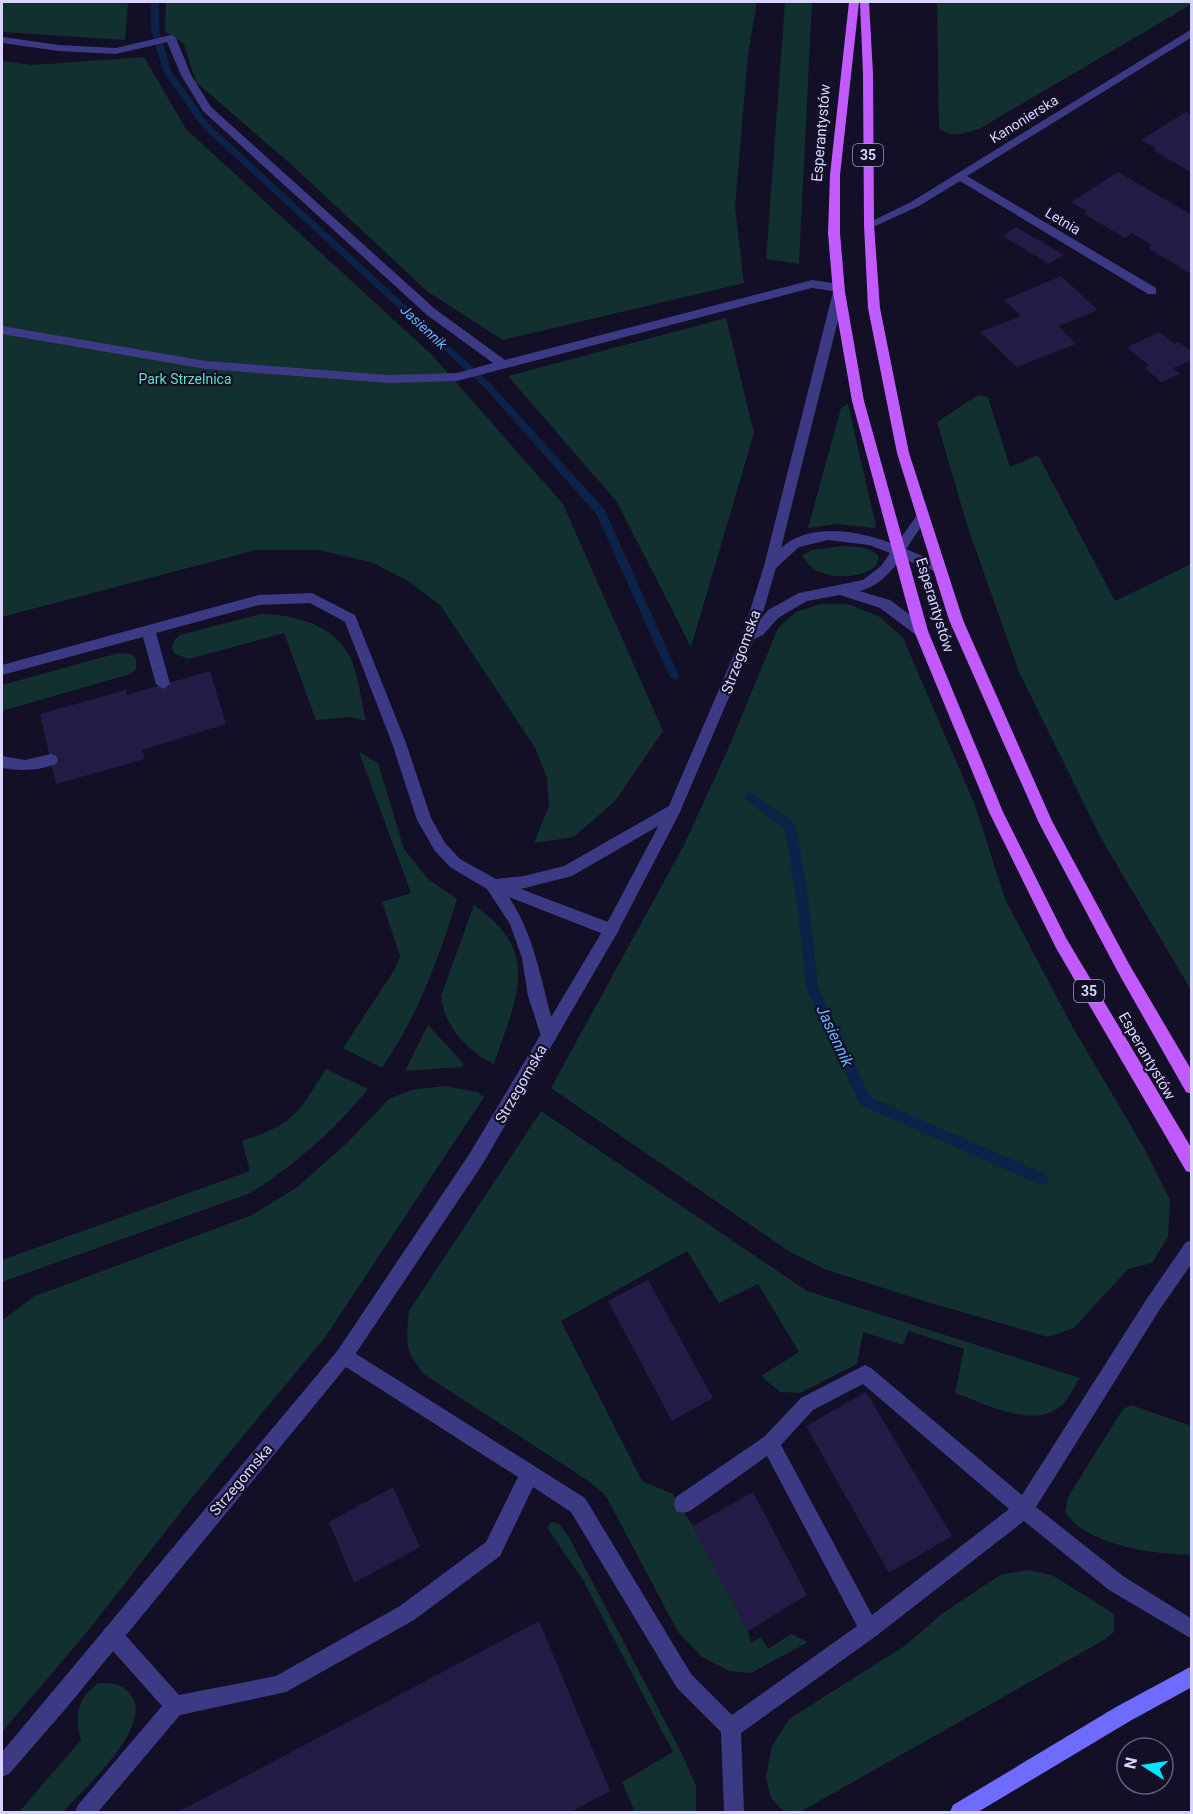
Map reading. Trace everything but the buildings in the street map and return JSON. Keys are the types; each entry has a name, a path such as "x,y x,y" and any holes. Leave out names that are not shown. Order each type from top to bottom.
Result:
{"main road":[{"name":"Esperantystów","path":"854,2 835,175 834,233 839,290 858,401 921,631 996,812 1061,943 1191,1165"},
{"name":"Esperantystów","path":"864,2 868,74 868,225 874,308 903,453 956,620 1046,823 1191,1088"}],"street":[{"name":"Kanonierska","path":"868,225 915,204 1191,33"},
{"path":"3,40 59,48 116,51 171,38 186,78 207,109 431,312 502,363"},
{"name":"Letnia","path":"959,176 1152,291"},
{"path":"2,330 206,365 389,379 457,377 502,363 812,284 839,290"},
{"name":"Strzegomska","path":"2,1767 344,1356 476,1159 611,930 674,810 749,636 770,566 839,290"},
{"path":"749,636 758,631 773,614 804,597 867,584 886,570 923,515"},
{"path":"770,566 795,543 828,535 871,540 939,568"},
{"path":"838,589 885,604 921,631"},
{"path":"2,670 259,600 312,598 350,619 399,743 424,820 440,847 455,863 492,884 611,930"},
{"path":"147,630 162,684"},
{"path":"2,762 24,766 51,760"},
{"path":"492,884 524,882 567,872 674,810"},
{"path":"492,884 519,930 530,958 536,996 549,1036"},
{"path":"731,1728 869,1629 1024,1509 1191,1248"},
{"path":"344,1356 578,1505 684,1681 731,1728 734,1812"},
{"path":"683,1504 770,1443 807,1404 865,1374 1024,1509 1116,1583 1191,1630"},
{"path":"770,1443 869,1629"},
{"path":"89,1810 175,1706 279,1686 407,1612 493,1549 529,1474"},
{"path":"112,1635 175,1706"},
{"path":"960,1812 1191,1676"}],"green space":[{"path":"2,2 128,2 125,40 2,32"},
{"path":"166,2 757,2 748,54 735,207 744,283 503,340 428,292 294,167 196,82 184,44 165,31"},
{"path":"785,2 812,2 799,264 766,259"},
{"path":"937,2 1191,2 1192,4 979,129 953,134 939,128"},
{"name":"Park Strzelnica","path":"144,57 186,129 432,355 563,504 663,731 615,801 574,837 534,843 549,806 547,778 535,748 440,605 408,581 373,563 319,550 256,550 2,617 2,61 32,65"},
{"path":"726,318 754,433 691,647 617,502 508,376"},
{"path":"978,395 988,397 1010,467 1038,455 1115,601 1191,564 1191,990 1101,838 1019,672 968,528 937,422"},
{"path":"848,404 876,526 874,528 837,524 808,528 841,408"},
{"path":"842,546 862,548 876,553 879,557 875,567 852,576 834,576 811,567 802,555 813,550"},
{"path":"821,604 848,604 880,617 903,638 975,805 1005,899 1072,1026 1144,1148 1170,1200 1168,1237 1152,1263 1128,1269 1074,1328 1048,1337 827,1270 790,1252 551,1088 684,845 728,749 778,628 796,612"},
{"path":"261,614 286,616 312,624 324,629 343,646 350,657 358,680 366,721 350,717 316,720 284,633 189,659 175,654 172,648 174,640 180,635"},
{"path":"118,653 132,654 136,659 136,669 130,674 2,711 2,685"},
{"path":"359,752 378,763 404,849 428,879 457,899 443,943 417,1007 382,1068 343,1048 395,969 400,956 382,902 411,893"},
{"path":"474,905 496,923 509,941 516,959 518,978 516,997 494,1064 466,1045 458,1036 447,1017 441,996"},
{"path":"428,1025 463,1063 462,1067 405,1071"},
{"path":"326,1069 368,1089 342,1119 312,1147 264,1184 248,1194 2,1282 2,1260 250,1171 242,1141 274,1129 293,1116"},
{"path":"444,1086 477,1092 484,1097 326,1336 195,1494 87,1632 2,1732 2,1320 35,1296 252,1215 296,1188 346,1144 389,1099 411,1090"},
{"path":"541,1111 807,1291 1080,1378 1065,1402 1051,1412 1038,1416 1009,1412 955,1393 964,1349 909,1331 903,1345 863,1332 857,1364 800,1393 780,1392 761,1376 799,1352 758,1284 719,1303 687,1251 561,1321 642,1481 673,1494 693,1526 748,1631 751,1643 761,1637 768,1649 791,1634 808,1642 751,1673 729,1671 702,1657 678,1632 606,1496 590,1482 425,1375 410,1352 407,1339 409,1311"},
{"path":"1131,1405 1191,1426 1191,1555 1149,1551 1107,1541 1079,1527 1065,1512 1068,1497 1123,1409"},
{"path":"553,1522 560,1525 569,1537 681,1752 696,1786 696,1812 635,1812 622,1782 673,1752 583,1580 548,1529 549,1524"},
{"path":"1028,1570 1052,1575 1114,1614 1114,1632 1104,1640 800,1812 788,1812 781,1809 771,1798 766,1778 772,1746 789,1719 906,1645 943,1613 1000,1575"},
{"path":"98,1683 119,1685 127,1690 133,1699 136,1712 132,1726 123,1742 112,1759 63,1812 19,1812 81,1740 78,1723 79,1708 86,1695"}],"waterway":[{"name":"Jasiennik","path":"155,2 155,30 167,71 206,126 488,386 601,513 674,676"},
{"name":"Jasiennik","path":"750,797 790,826 803,903 812,986 865,1101 1042,1179"}]}
